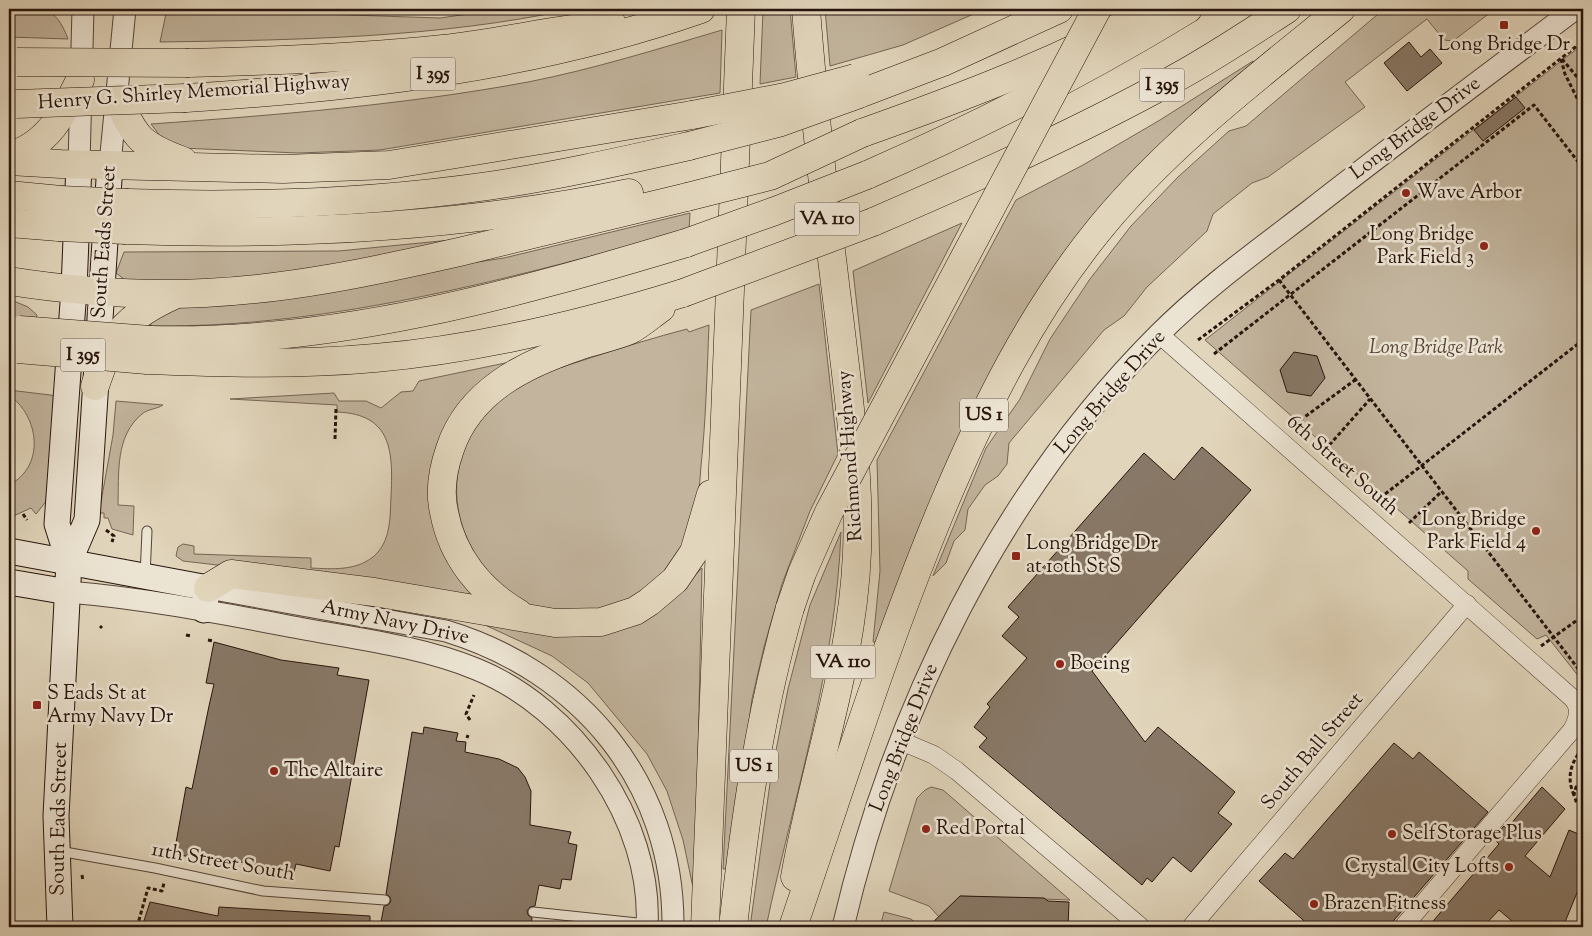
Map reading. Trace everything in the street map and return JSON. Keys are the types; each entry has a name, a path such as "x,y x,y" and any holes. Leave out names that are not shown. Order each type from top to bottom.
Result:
{"highway":[{"name":"Henry G. Shirley Memorial Highway","path":"12,104 186,98 348,84 491,65 588,44 701,9"},
{"path":"705,927 741,9"},
{"name":"Richmond Highway","path":"786,927 806,821 845,652 855,588 858,539 857,488 852,429 825,198 806,9"},
{"name":"US 1","path":"734,927 748,803 759,737 790,608 802,573 828,512 1097,9"},
{"path":"9,195 61,200 127,217 285,232 398,226 493,216 770,176 862,133 948,102 1039,64 1153,9"},
{"path":"148,350 360,324 492,297 686,243 766,215 866,175 1027,100 1188,9"},
{"name":"I 395","path":"13,341 148,350 220,363 316,362 427,353 576,324 683,293 873,222 1030,152 1130,102 1176,78 1287,9"},
{"name":"US 1","path":"793,927 888,642 915,571 965,454 1026,334 1082,252 1148,175 1206,122 1341,9"},
{"path":"9,223 59,226 226,206 433,193 556,174 689,146 778,123 948,44 1051,13"},
{"path":"13,62 189,63 295,60 444,49 570,28 675,18"},
{"path":"9,156 28,149 48,133 67,109 80,80"},
{"path":"9,160 203,168 292,169 389,165 857,86"},
{"path":"118,98 131,126 144,144 161,153 203,168"},
{"path":"9,281 74,289 175,294 245,290 342,277 553,230 687,189"},
{"path":"526,618 497,599 473,576 463,562 449,532 442,503 442,489 447,456 459,427 479,401 505,380 568,350 630,330 683,293"},
{"path":"95,386 106,352 117,334 140,313 175,294"},
{"path":"206,599 231,574 374,592 570,624 601,622 635,611 676,580 694,552 700,537 725,434"}],"main road":[{"name":"South Eads Street","path":"60,927 56,850 69,562 57,524 74,289 79,164"},
{"name":"South Eads Street","path":"69,562 87,520 110,164"},
{"name":"Army Navy Drive","path":"9,551 145,576 206,599"},
{"name":"Army Navy Drive","path":"9,582 68,592"}],"street":[{"name":"South Eads Street","path":"79,164 83,9"},
{"name":"South Eads Street","path":"110,164 118,98 124,9"},
{"name":"Long Bridge Drive","path":"843,927 850,896 888,773 939,651 1004,532 1057,454 1096,402 1159,334 1253,254 1576,9"},
{"name":"6th Street South","path":"1159,334 1575,701 1578,716 1572,730 1403,927"},
{"name":"Army Navy Drive","path":"68,592 206,599 446,631 478,640 524,664 564,692 589,714 610,739 629,767 645,796 658,828 667,860 672,896 673,927"},
{"name":"Army Navy Drive","path":"206,599 445,658 477,669 510,686 534,702 560,724 602,775 619,804 632,836 647,899 647,926"},
{"name":"South Ball Street","path":"1191,927 1467,604"},
{"path":"510,686 524,664"},
{"path":"901,741 934,755 957,771 1141,927"},
{"path":"647,899 672,896"}],"lane":[{"path":"145,576 147,531"},
{"name":"11th Street South","path":"56,850 155,868 263,892 385,900"},
{"path":"534,912 647,926"}],"path":[{"path":"1198,340 1278,280 1583,41"},
{"path":"1561,59 1583,84"},
{"path":"1561,59 1565,74 1583,110"},
{"path":"1214,354 1290,297 1534,105 1583,168"},
{"path":"1278,280 1422,464 1441,492 1583,675"},
{"path":"1380,498 1583,340"},
{"path":"1296,424 1355,380"},
{"path":"1325,450 1370,399"},
{"path":"335,439 336,408"},
{"path":"1409,523 1441,492"},
{"path":"23,514 27,520"},
{"path":"100,530 105,527 114,536 112,542"},
{"path":"1541,646 1583,616"},
{"path":"186,636 191,636"},
{"path":"208,640 213,641"},
{"path":"470,720 466,714 474,695"},
{"path":"1583,748 1570,768 1569,779 1577,804 1583,807"},
{"path":"1574,795 1576,788 1583,784"},
{"path":"82,875 83,881"},
{"path":"137,927 148,888 162,891"}],"green space":[{"path":"9,9 39,9 52,14 58,20 68,39 9,37"},
{"path":"167,9 440,18 503,9 573,9 522,19 419,32 264,40 160,42"},
{"path":"790,9 796,77 760,84 763,10"},
{"path":"825,9 985,9 903,45 830,66"},
{"path":"1384,9 1495,9 1453,41 1444,40 1427,19 1345,82 1365,107 1268,177 1252,183 1213,214 1207,231 1147,287 1124,316 1104,330 1009,443 1007,464 998,476 985,485 968,509 965,530 954,541 946,563 933,576 986,448 1020,399 1050,339 1090,279 1131,226 1178,177 1229,131 1246,126"},
{"path":"722,30 720,93 380,150 298,153 180,148 163,140 151,124 340,108 481,90 577,71"},
{"name":"Long Bridge Park","path":"1583,44 1583,682 1546,635 1537,639 1468,579 1468,571 1205,340"},
{"path":"1253,61 1256,65 1075,243 877,642 873,642 880,571 877,460 1016,200 1083,165 1160,120"},
{"path":"690,213 689,230 490,282 355,309 288,318 219,324 151,326 149,312 504,258"},
{"path":"962,223 868,403 853,271"},
{"path":"471,238 472,242 238,281 124,284 124,279 116,273 124,252 339,251"},
{"path":"819,284 838,454 810,511 782,584 764,647 752,699 729,869 723,869 751,310"},
{"path":"9,299 28,307 37,315 36,319 9,316"},
{"path":"709,325 704,431 697,507 688,537 671,566 655,582 636,596 615,607 592,613 569,614 546,611 513,596 485,568 471,546 462,523 457,500 457,477 463,454 472,433 487,413 507,395 537,377 570,364 640,342 687,329 689,332"},
{"path":"510,362 439,448 475,595 183,561 176,556 178,547 183,544 194,546 194,554 311,558 311,568 344,568 359,565 373,557 379,551 386,537 390,513 391,465 390,451 386,439 379,428 369,420 355,414 337,412 337,405 230,399 334,393 339,401 366,401 381,408 401,392 413,391 419,381"},
{"path":"9,390 58,396 48,499 36,514 31,508 9,518 9,485 21,477 29,466 33,454 34,441 27,415 9,395"},
{"path":"116,401 163,405 142,414 133,423 127,433 120,456 118,505 134,506 133,535 112,529 108,518 104,518 104,513 99,513 113,435"},
{"path":"841,532 831,632 812,731 766,927 750,927 771,776 788,689 810,605"},
{"path":"702,568 695,897 683,840 667,791 647,754 588,683 552,656 472,619 525,629 676,595"},
{"path":"931,787 943,790 1070,900 960,896 939,917 929,906 889,891 917,798"},
{"path":"884,912 911,919 921,927 880,927"}],"building":[{"path":"1409,42 1421,57 1430,49 1442,63 1407,91 1384,63"},
{"path":"1516,97 1525,108 1483,141 1474,130"},
{"path":"1294,352 1317,356 1325,378 1311,396 1287,392 1280,370"},
{"name":"Boeing","path":"1202,447 1251,490 1092,671 1145,742 1158,727 1235,792 1218,813 1232,824 1191,872 1173,857 1152,882 1147,878 1142,885 979,747 987,738 974,727 990,707 987,704 1027,658 1002,636 1019,617 1008,607 1144,453 1174,480"},
{"name":"The Altaire","path":"214,642 281,660 339,668 337,675 369,680 339,847 335,846 330,871 296,864 294,872 214,857 213,861 174,854 186,787 192,789 214,684 206,683"},
{"path":"424,727 458,733 456,741 466,742 465,752 499,759 518,768 525,777 531,791 530,825 571,832 568,843 577,845 571,880 562,879 560,889 539,885 535,906 530,907 527,911 528,915 532,918 531,927 380,927 384,906 388,905 391,901 390,897 386,894 412,732 423,734"},
{"name":"SelfStorage Plus","path":"1394,743 1413,759 1419,752 1488,812 1388,927 1311,927 1259,881 1285,853 1293,859"},
{"name":"Crystal City Lofts","path":"1542,787 1565,809 1525,856 1550,877 1569,830 1583,836 1583,878 1563,927 1519,927 1499,910 1483,927 1428,927 1499,844 1493,838 1504,826 1506,828 1509,826"},
{"path":"960,896 1044,898 1048,901 1069,902 1068,927 928,927"},
{"path":"150,902 218,916 219,907 370,916 370,927 142,927"}],"place":[{"name":"Long Bridge Dr","path":"1504,25"},
{"name":"Wave Arbor","path":"1406,193"},
{"name":"Long Bridge Park Field 3","path":"1484,246"},
{"name":"Long Bridge Park Field 4","path":"1536,531"},
{"name":"Long Bridge Dr at 10th St S","path":"1016,556"},
{"name":"Boeing","path":"1060,664"},
{"name":"S Eads St at Army Navy Dr","path":"37,705"},
{"name":"The Altaire","path":"274,771"},
{"name":"Red Portal","path":"926,829"},
{"name":"SelfStorage Plus","path":"1392,834"},
{"name":"Crystal City Lofts","path":"1509,867"},
{"name":"Brazen Fitness","path":"1314,904"}]}
